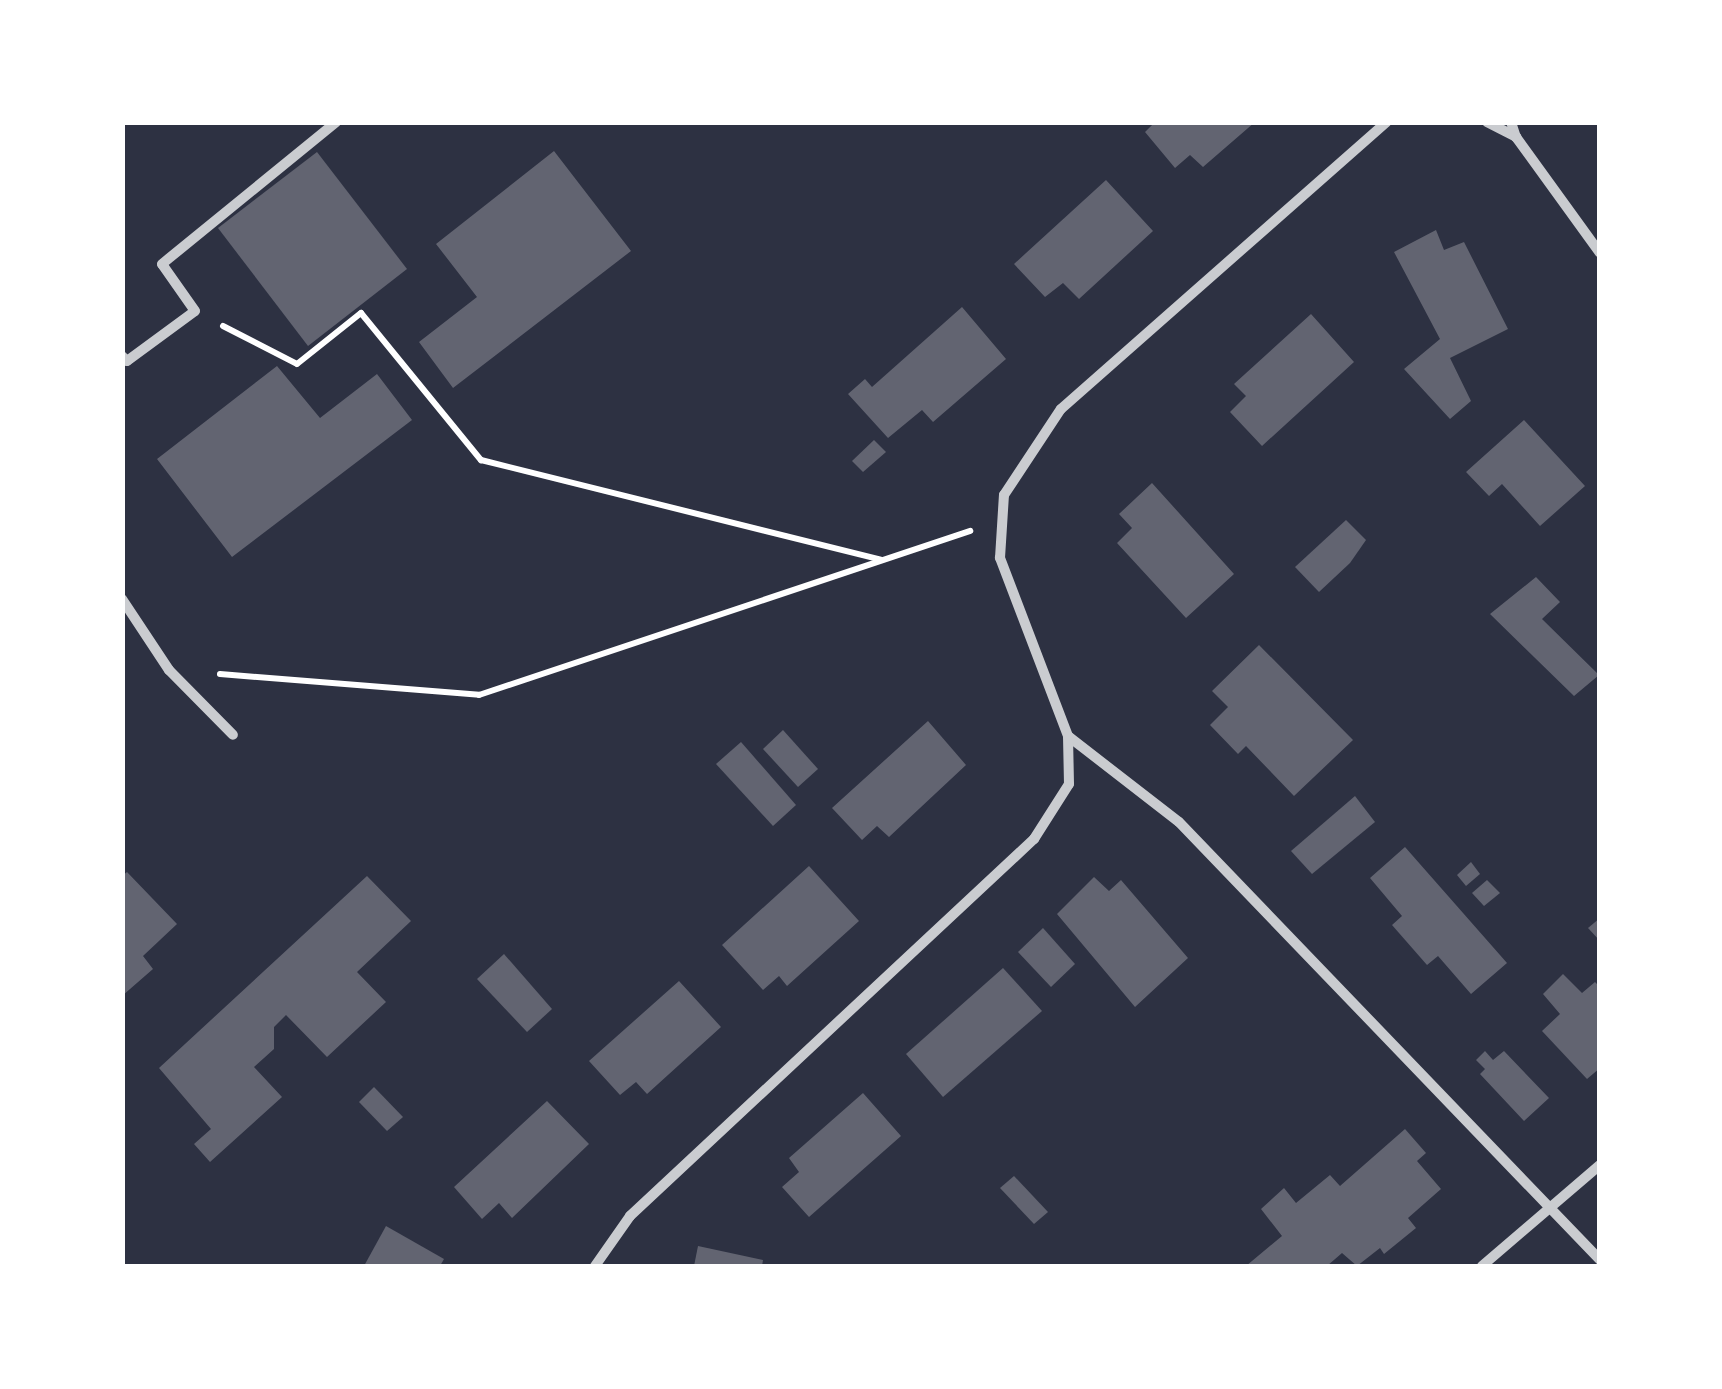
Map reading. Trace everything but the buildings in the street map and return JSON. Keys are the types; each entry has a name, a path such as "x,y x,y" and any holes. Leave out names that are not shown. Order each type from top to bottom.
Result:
{"street":[{"path":"122,356 126,361 195,311 162,264 336,122"},
{"path":"595,1266 630,1216 1034,839 1068,784 1068,736 1000,558 1004,495 1061,409 1386,122"},
{"path":"1486,122 1516,137"},
{"path":"1511,122 1516,137 1600,253"},
{"path":"122,599 169,670 233,735"},
{"path":"1068,736 1178,822 1600,1260"},
{"path":"1482,1266 1600,1165"}],"path":[{"path":"195,311 297,364 361,313 481,460 883,560"},
{"path":"169,670 478,695 1002,520"}]}
